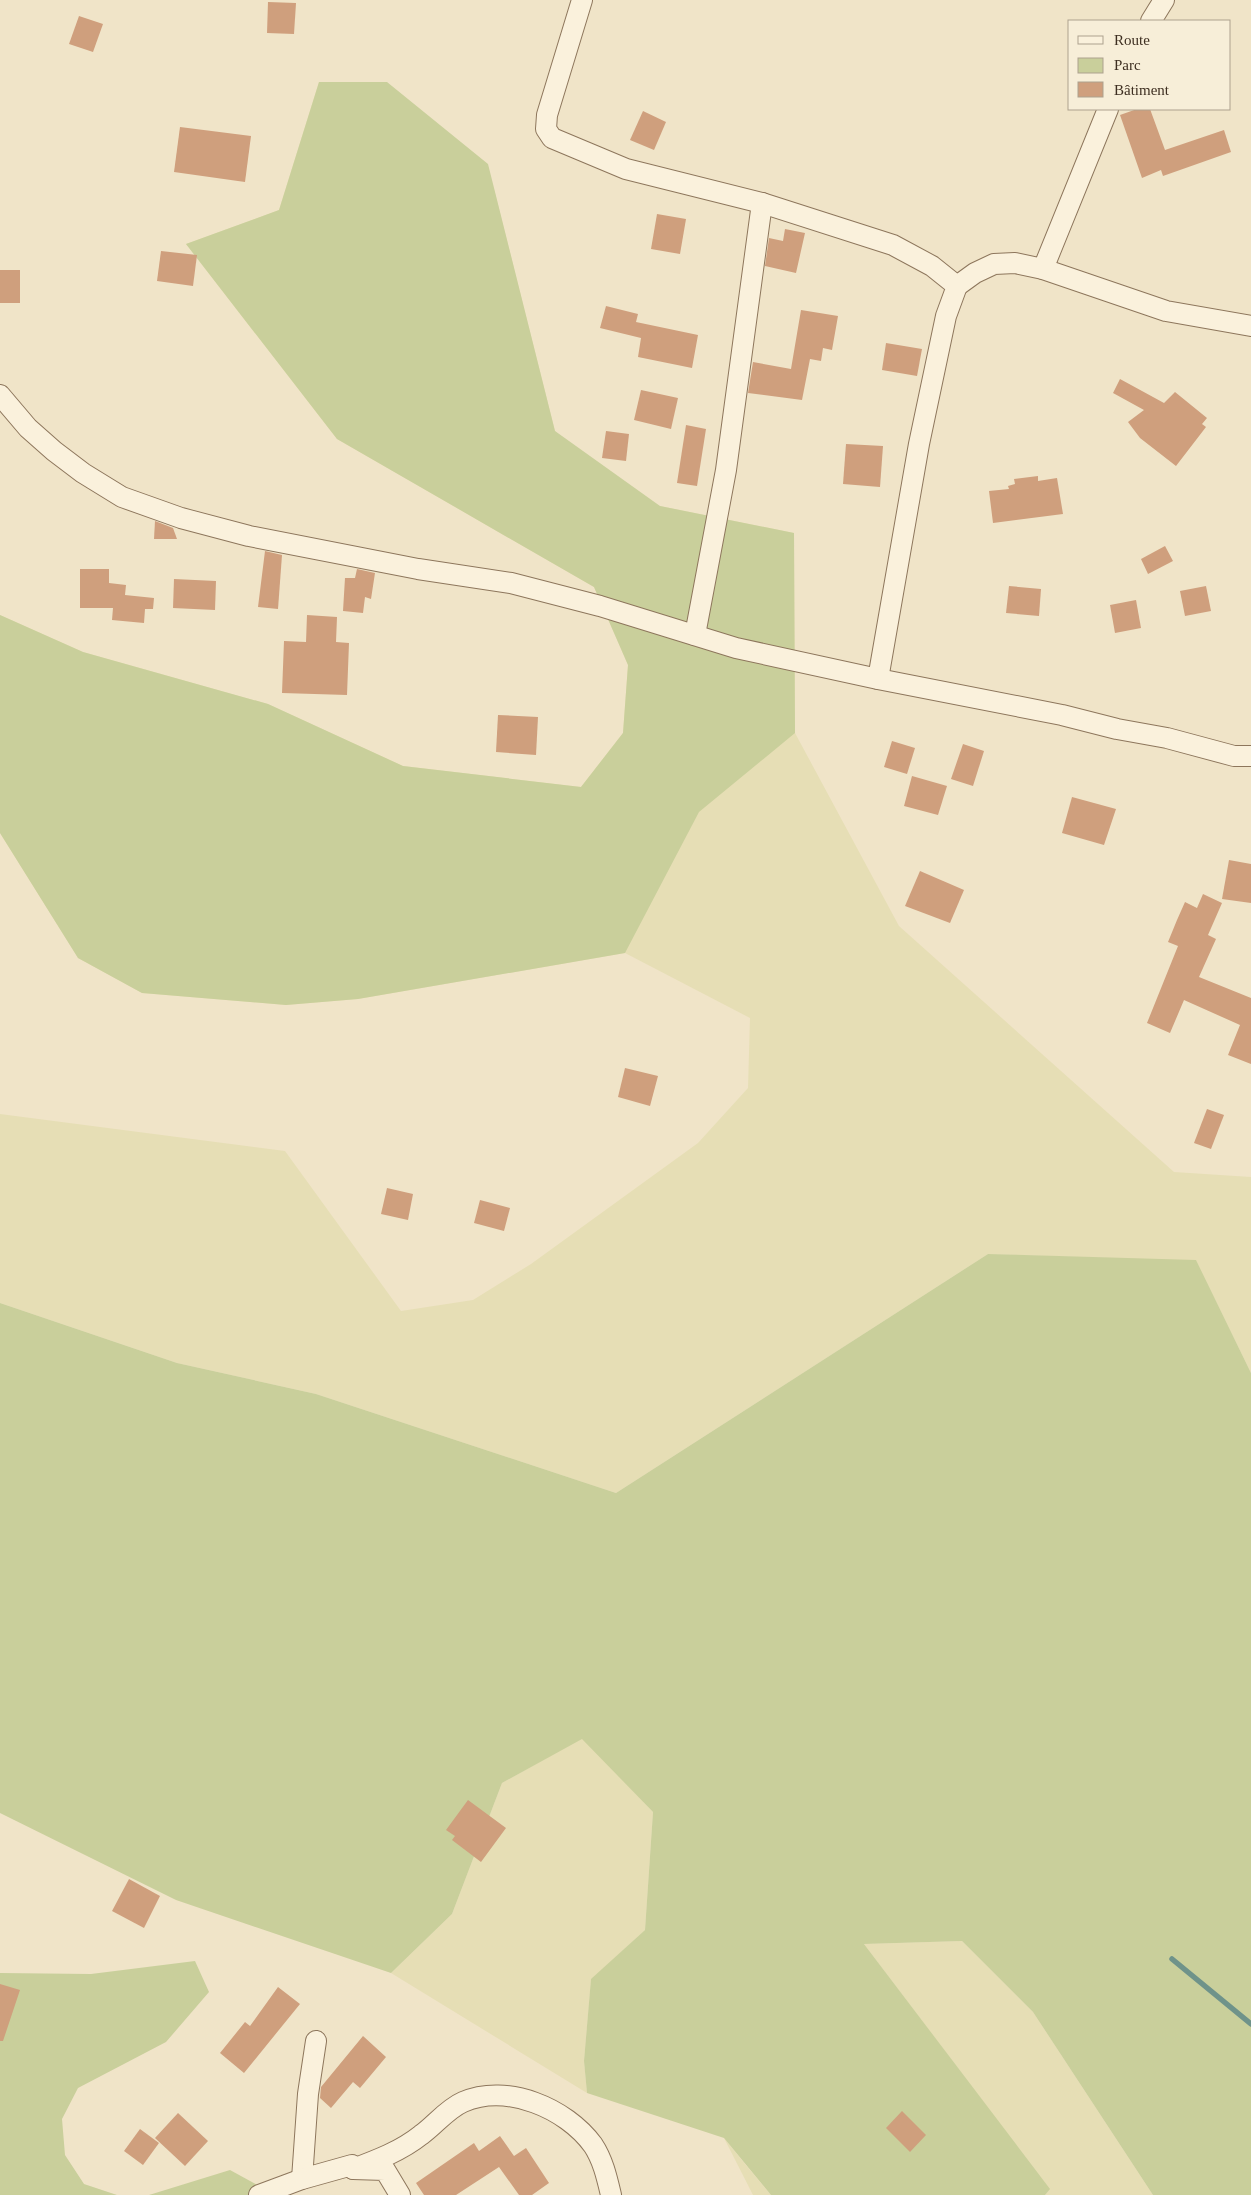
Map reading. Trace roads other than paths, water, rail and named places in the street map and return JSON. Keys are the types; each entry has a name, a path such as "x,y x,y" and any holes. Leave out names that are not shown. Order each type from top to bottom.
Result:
{"street":[{"path":"582,0 547,115 546,129 552,138 626,169 762,203 893,245 932,266 958,286"},
{"path":"1152,20 1164,0"},
{"path":"1043,269 1108,110"},
{"path":"695,635 726,470 762,203"},
{"path":"878,679 919,444 946,316 958,286 975,273 994,264 1015,263 1043,269 1166,311 1251,326"},
{"path":"0,395 28,428 83,473 122,497 181,518 249,536 418,569 512,583 600,606 736,648 878,679 1062,715 1117,729 1167,738 1234,756 1251,756"},
{"path":"302,2178 308,2094 316,2041"},
{"path":"353,2169 396,2151 420,2136 463,2102 490,2096 507,2096 529,2099 554,2112 587,2139 593,2145 606,2171 611,2195"},
{"path":"258,2195 302,2178 352,2165 353,2169 385,2170 400,2195"}],"waterway":[{"path":"1172,1959 1251,2024"}]}
